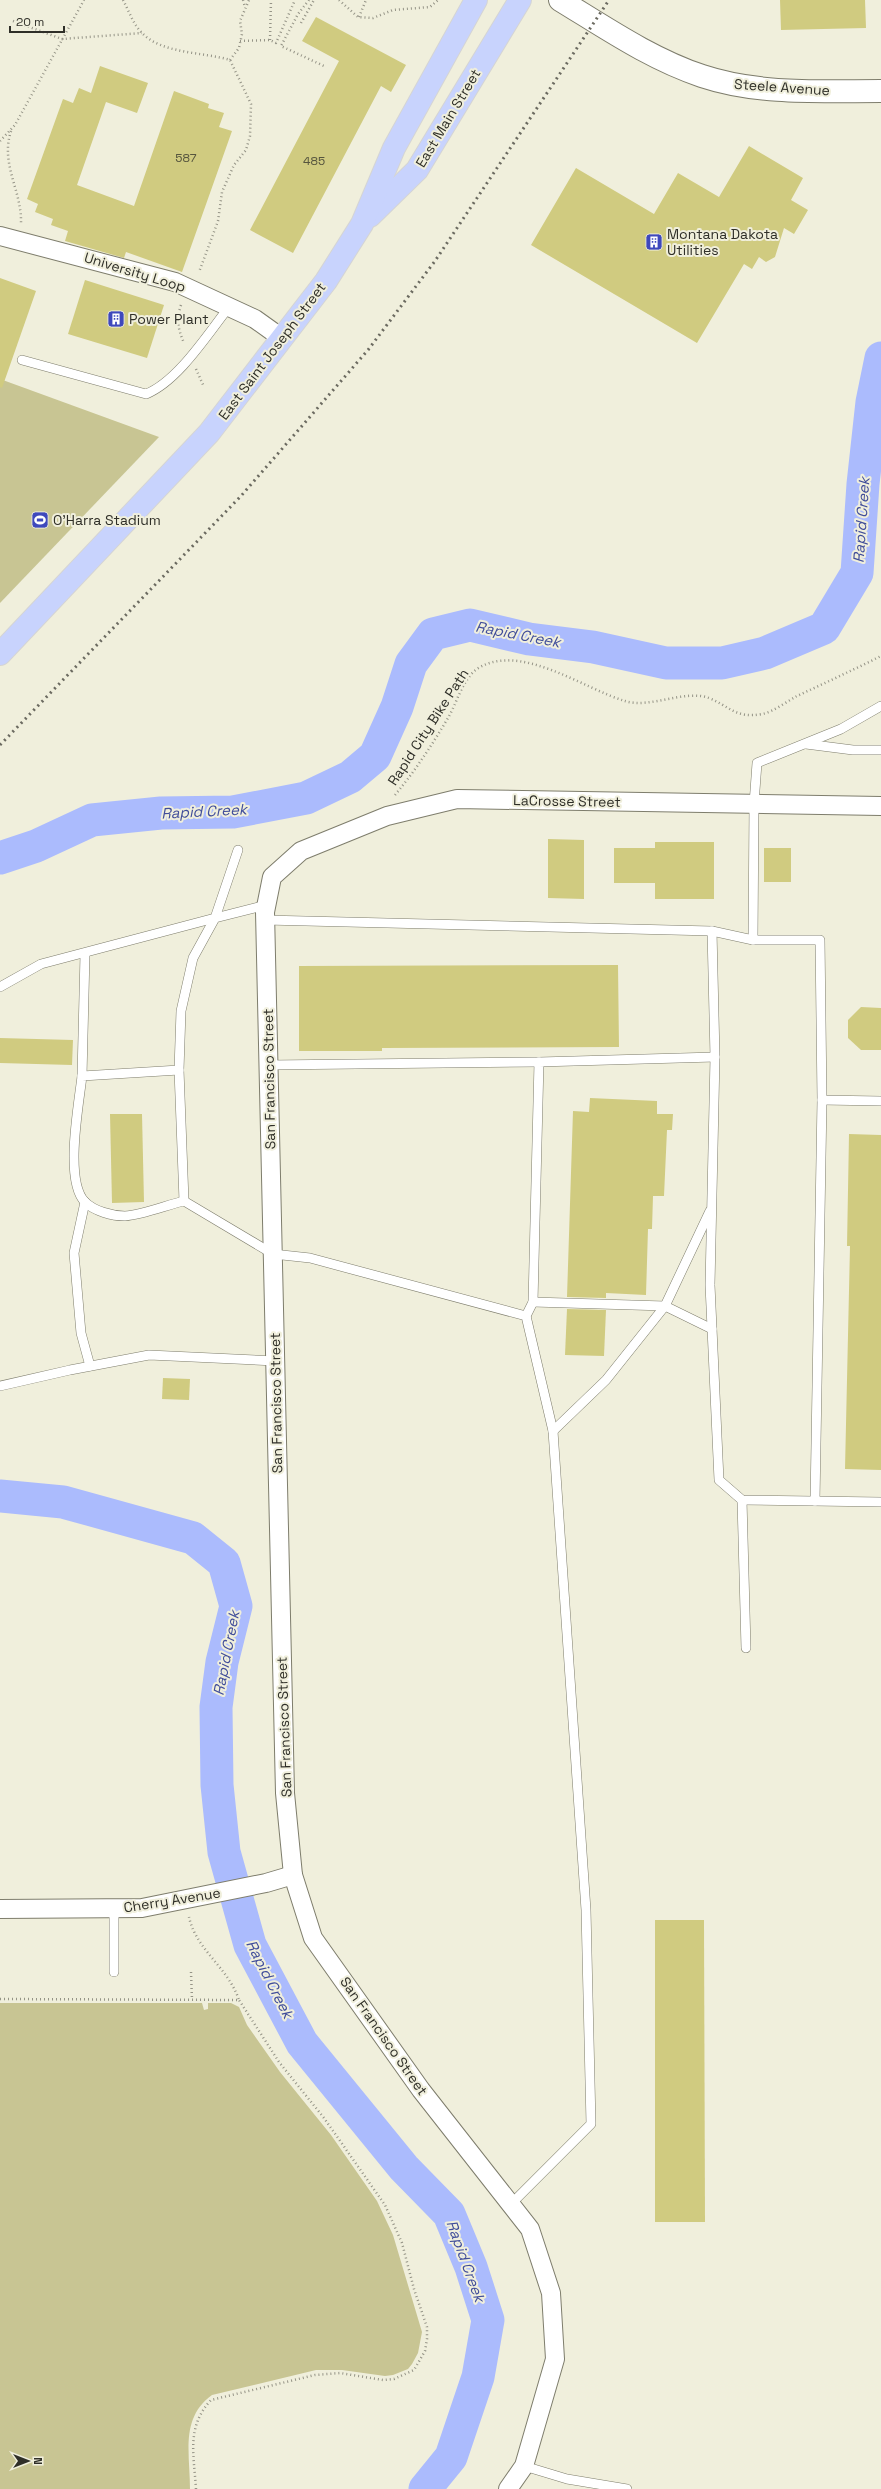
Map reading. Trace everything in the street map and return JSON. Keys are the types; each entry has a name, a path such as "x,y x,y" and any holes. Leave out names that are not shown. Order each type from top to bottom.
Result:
{"main road":[{"name":"East Saint Joseph Street","path":"0,654 209,434 326,281 362,224 394,148 476,0"},
{"name":"East Main Street","path":"362,224 417,170 520,0"}],"street":[{"name":"Steele Avenue","path":"560,0 655,56 703,76 728,83 779,90 881,91"},
{"name":"University Loop","path":"0,236 21,239 175,282 255,319 283,339"},
{"name":"LaCrosse Street","path":"272,877 301,851 387,816 457,799 881,806"},
{"name":"San Francisco Street","path":"272,877 266,913 275,1361 285,1793 293,1875 313,1938 421,2090 530,2229 551,2293 555,2359 524,2466 508,2489"},
{"name":"Cherry Avenue","path":"0,1909 186,1908 293,1875"}],"lane":[{"path":"22,360 146,394 159,389 180,367 229,307"},
{"path":"753,940 754,804 757,763 841,729 881,706"},
{"path":"805,743 853,750 881,750"},
{"path":"184,1201 179,1070 181,1011 193,958 215,918 238,850"},
{"path":"0,987 41,964 85,954 215,918 266,913 712,931 753,940 820,940 822,1100 815,1501"},
{"path":"712,931 715,1057 710,1285 719,1480 742,1500 881,1502"},
{"path":"85,954 82,1076 74,1142 76,1185 85,1202 102,1212 125,1216 184,1201 273,1254 310,1258 526,1316"},
{"path":"269,1065 539,1062 715,1057"},
{"path":"511,2204 591,2124 586,1910 553,1431 526,1316 533,1302 539,1062"},
{"path":"82,1076 179,1070"},
{"path":"822,1100 881,1101"},
{"path":"85,1202 74,1253 81,1333 90,1366"},
{"path":"553,1431 606,1380 665,1306 712,1208"},
{"path":"533,1302 665,1306 712,1330"},
{"path":"0,1386 90,1366 149,1355 275,1361"},
{"path":"742,1500 746,1648"},
{"path":"114,1909 114,1972"},
{"path":"524,2466 567,2479 627,2489"}],"path":[{"path":"21,239 22,207 9,170 7,142 12,128 84,0"},
{"path":"123,0 142,33"},
{"path":"243,0 245,8"},
{"path":"230,60 240,41 240,21 249,0"},
{"path":"270,40 271,0"},
{"path":"276,43 295,0"},
{"path":"281,46 298,14 309,0"},
{"path":"301,23 314,0"},
{"path":"339,0 359,17 373,18 393,10 430,7 438,0"},
{"path":"359,17 366,0"},
{"path":"13,21 62,39 142,33 178,51 205,53 230,60 251,104 250,136 246,150 234,165 222,192 218,221 199,272"},
{"path":"240,41 270,40 324,66"},
{"path":"0,141 12,128"},
{"name":"Rapid City Bike Path","path":"387,816 390,802 411,775 440,729 461,690 476,670 490,663 506,660 532,664 577,680 602,693 627,702 649,702 695,697 708,698 737,714 762,714 881,656"},
{"path":"186,1908 194,1935 223,1968 239,2000 279,2062 324,2118 385,2205 402,2242 414,2289 426,2327 427,2339 425,2350 414,2370 394,2379 383,2380 340,2373 315,2375 211,2400 200,2411 194,2426 193,2442 196,2489"},
{"path":"192,1972 192,2000"},
{"path":"0,1999 239,2000"}],"shaded area":[{"name":"O'Harra Stadium","path":"0,379 159,437 0,603"},
{"path":"0,2003 202,2003 204,2010 208,2009 208,2003 231,2003 239,2007 247,2025 280,2072 331,2135 377,2201 393,2235 422,2332 418,2353 408,2369 393,2375 385,2376 342,2370 316,2370 212,2395 202,2404 195,2414 191,2426 189,2438 190,2489 0,2489"}],"building":[{"path":"780,0 865,0 866,28 781,30"},
{"path":"316,17 406,65 391,92 381,86 293,253 250,230 339,61 302,41"},
{"path":"100,66 148,83 137,113 106,102 77,185 134,206 174,91 209,104 208,108 224,113 219,127 232,131 182,272 126,252 124,258 65,241 68,231 51,225 53,219 35,212 38,204 27,199 63,99 73,103 79,88 91,93"},
{"name":"Montana Dakota Utilities","path":"749,146 803,178 791,200 808,210 794,234 784,228 775,257 766,262 759,257 752,269 744,264 697,343 531,245 576,168 654,214 678,173 719,197"},
{"path":"0,278 36,291 2,388 0,387"},
{"name":"Power Plant","path":"85,280 164,305 147,358 68,334"},
{"path":"548,839 584,840 584,899 548,898"},
{"path":"655,842 714,842 714,899 655,899 655,883 614,883 614,848 655,848"},
{"path":"764,848 791,848 791,882 764,882"},
{"path":"618,965 619,1047 382,1048 382,1051 299,1051 299,966"},
{"path":"861,1007 881,1008 881,1050 861,1050 848,1038 848,1020"},
{"path":"0,1038 73,1040 72,1065 0,1063"},
{"path":"590,1098 657,1101 657,1114 673,1114 672,1130 667,1130 664,1196 653,1196 652,1229 648,1229 646,1295 606,1293 606,1298 567,1297 573,1111 589,1112"},
{"path":"110,1114 142,1114 144,1202 112,1203"},
{"path":"849,1134 881,1135 881,1470 845,1469 850,1246 847,1246"},
{"path":"567,1309 606,1310 604,1356 565,1355"},
{"path":"163,1378 190,1379 189,1400 162,1399"},
{"path":"655,1920 704,1920 705,2222 655,2222"}],"waterway":[{"name":"Rapid Creek","path":"0,858 36,846 92,820 161,813 233,812 306,798 350,777 375,756 397,707 411,664 433,634 470,625 529,639 593,647 666,663 722,663 765,653 824,628 857,573 863,484 872,402 881,358"},
{"name":"Rapid Creek","path":"0,1496 63,1502 193,1538 224,1563 236,1606 222,1662 216,1707 217,1785 224,1852 250,1945 302,2043 404,2168 449,2214 471,2267 488,2320 478,2377 451,2457 425,2489"}],"railway":[{"path":"0,745 241,496 368,350 435,261 609,0"}],"place":[{"name":"Montana Dakota Utilities","path":"654,242"},
{"name":"Power Plant","path":"116,319"},
{"name":"O'Harra Stadium","path":"40,520"}]}
